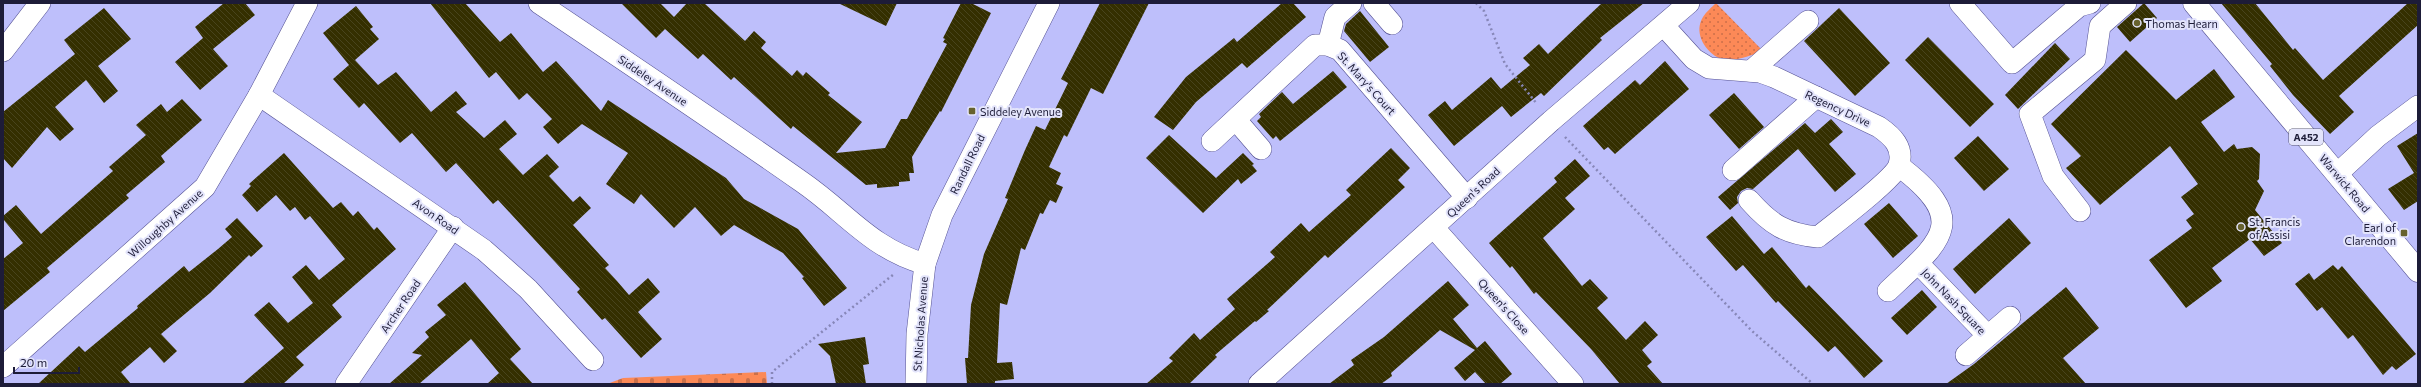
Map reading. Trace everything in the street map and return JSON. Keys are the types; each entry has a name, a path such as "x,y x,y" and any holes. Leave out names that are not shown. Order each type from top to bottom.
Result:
{"main road":[{"name":"Warwick Road","path":"2194,3 2337,174 2416,264"}],"street":[{"path":"3,51 40,3"},
{"name":"Willoughby Avenue","path":"3,367 206,187 259,95 307,3"},
{"name":"Siddeley Avenue","path":"539,3 804,183 860,231 898,255 918,262"},
{"name":"Randall Road","path":"918,262 1049,3"},
{"path":"1328,45 1335,17 1351,3"},
{"path":"1374,3 1392,24"},
{"name":"Queen's Road","path":"1258,384 1434,228 1550,121 1664,26 1689,3"},
{"path":"1960,3 2012,63 2080,6 2090,3"},
{"path":"2080,211 2053,176 2030,114 2095,60 2100,26 2126,3"},
{"path":"1751,71 1808,21"},
{"name":"Regency Drive","path":"1664,26 1694,59 1709,68 1751,71 1774,77 1879,127 1892,136 1900,150 1899,166"},
{"name":"St. Mary's Court","path":"1212,141 1315,45 1328,45 1340,50 1467,198"},
{"name":"Avon Road","path":"259,95 453,227 484,250 528,289 593,360"},
{"path":"1733,170 1816,97"},
{"path":"2337,174 2378,136 2418,106"},
{"path":"1236,120 1261,149"},
{"path":"1749,200 1775,225 1795,235 1818,237 1884,182 1899,166"},
{"name":"John Nash Square","path":"1888,291 1929,253 1939,238 1942,222 1941,211 1937,203 1912,176 1899,166"},
{"name":"Archer Road","path":"346,384 453,227"},
{"name":"Queen's Close","path":"1434,228 1573,384"},
{"name":"St Nicholas Avenue","path":"916,384 918,262"},
{"name":"John Nash Square","path":"1918,263 1988,336"},
{"name":"John Nash Square","path":"1966,355 2010,317"}],"path":[{"path":"1476,3 1484,12 1504,64 1550,121 1752,331 1813,384"},
{"path":"772,384 772,372 918,262"}],"green space":[{"path":"1716,3 1763,51 1740,58 1727,60 1712,54 1701,39 1699,28 1700,22 1707,11"},
{"path":"766,372 767,384 607,384 623,378"}],"building":[{"path":"224,3 245,3 255,15 213,49 228,66 200,90 175,62 203,38 195,27"},
{"path":"430,3 465,3 500,42 511,33 543,72 556,61 601,111 608,100 726,178 744,199 798,229 847,288 824,306 802,278 804,277 783,253 734,225 721,236 695,207 674,228 641,194 634,204 606,184 628,153 582,124 558,144 543,127 552,119 527,93 519,100 496,72 489,78"},
{"path":"621,3 660,3 674,17 687,3 704,3 745,41 754,31 766,42 761,48 792,76 797,70 803,76 806,72 830,93 828,95 862,122 836,153 885,148 901,119 907,119 947,44 943,42 945,39 943,38 961,3 971,3 991,13 941,112 940,111 912,157 914,173 909,173 910,181 899,182 899,186 877,188 877,184 866,185 793,126 791,129 734,77 731,80 703,54 698,59 665,29 656,38"},
{"path":"838,3 897,3 886,26"},
{"path":"1100,3 1149,3 1103,94 1091,88 1067,137 1064,135 1049,167 1061,173 1056,184 1063,187 1056,203 1050,200 1043,214 1040,213 1025,250 1021,248 1007,305 1000,303 997,363 1012,362 1014,379 995,381 995,384 967,384 965,358 968,358 971,305 984,254 1008,199 1005,198 1036,126 1045,130 1068,83 1061,79"},
{"path":"1282,3 1293,3 1306,17 1247,68 1242,63 1196,102 1173,130 1154,117 1186,77 1234,38 1237,42"},
{"path":"1602,3 1644,3 1600,38 1602,40 1544,96 1541,93 1511,117 1502,106 1454,146 1428,115 1445,101 1452,110 1491,77 1501,89 1530,65 1523,58 1539,44 1548,54"},
{"name":"Thomas Hearn","path":"2144,3 2157,18 2130,42 2117,27"},
{"path":"2221,3 2255,3 2293,50 2295,48 2323,80 2408,3 2418,3 2418,25 2339,96 2354,112 2330,134 2293,95 2270,66 2272,64"},
{"path":"356,6 373,27 370,29 379,39 355,60 378,85 396,72 431,112 456,91 467,104 456,112 484,138 505,120 517,134 499,149 523,175 547,154 559,167 549,176 573,202 580,196 591,208 573,225 609,265 605,268 629,295 648,278 660,292 638,312 662,339 641,358 605,318 602,320 577,292 580,289 498,200 493,204 456,163 446,172 412,133 400,143 364,103 359,108 333,79 349,65 323,33"},
{"path":"104,8 131,39 98,66 118,91 104,103 86,80 55,107 74,129 60,141 47,127 12,168 3,158 3,112 75,54 64,40"},
{"path":"1839,8 1890,63 1855,96 1804,41"},
{"path":"1360,11 1389,47 1370,62 1344,31 1346,24"},
{"path":"1928,37 1994,104 1970,127 1905,60"},
{"path":"2055,43 2070,59 2018,109 2005,95"},
{"path":"2126,50 2176,100 2214,69 2235,97 2201,122 2224,152 2234,144 2237,149 2252,147 2260,154 2259,179 2257,181 2264,191 2255,210 2282,243 2264,256 2250,239 2212,268 2222,281 2186,308 2149,260 2192,228 2186,220 2194,214 2181,197 2198,184 2170,146 2100,205 2066,168 2081,156 2051,124"},
{"path":"1665,61 1689,89 1615,154 1608,147 1604,150 1583,126 1635,80 1640,85"},
{"path":"1333,71 1347,87 1280,141 1276,136 1273,139 1257,121 1261,117 1259,114 1282,92 1293,104"},
{"path":"1734,93 1764,127 1739,149 1709,115"},
{"path":"182,99 202,120 161,156 165,162 126,195 129,198 47,268 50,272 3,311 3,259 23,243 3,219 3,216 16,205 41,234 113,171 109,167 146,135 136,125 161,104 167,112"},
{"path":"1831,119 1843,132 1829,144 1856,174 1835,192 1798,149 1753,189 1747,188 1741,191 1737,197 1738,203 1730,210 1718,197 1805,123 1815,133"},
{"path":"2418,133 2418,201 2404,210 2388,189 2414,173 2397,146"},
{"path":"1169,135 1216,178 1243,153 1254,164 1252,165 1257,171 1241,184 1238,179 1203,213 1146,158"},
{"path":"1978,136 2009,169 1984,191 1954,158"},
{"path":"1391,148 1410,168 1398,180 1405,187 1328,258 1325,255 1267,310 1269,311 1215,355 1217,357 1189,384 1146,384 1173,361 1169,358 1194,333 1200,340 1235,309 1227,299 1275,257 1270,252 1301,223 1309,232 1351,195 1346,190"},
{"path":"284,153 333,208 341,202 353,216 358,211 374,230 377,227 396,249 332,305 342,317 296,357 304,365 283,384 242,384 284,348 254,315 269,302 288,323 313,303 292,277 306,265 319,280 345,259 310,216 305,220 295,207 290,211 276,195 257,212 242,195 251,186 249,184"},
{"path":"1575,159 1590,176 1565,198 1575,209 1543,238 1582,286 1590,279 1608,298 1597,308 1626,340 1645,321 1658,335 1642,350 1652,362 1647,366 1663,384 1620,384 1591,349 1536,292 1534,294 1512,266 1510,268 1489,243 1557,182 1554,178"},
{"path":"1889,203 1918,236 1893,258 1864,224"},
{"path":"1732,216 1764,254 1772,247 1806,288 1809,285 1883,361 1864,378 1835,346 1828,352 1778,301 1776,303 1743,265 1736,271 1706,237"},
{"path":"237,218 263,246 251,257 249,255 210,293 161,334 177,351 164,363 150,347 121,372 131,384 38,384 79,346 85,352 138,308 137,306 184,266 189,272 218,249 232,237 225,229"},
{"path":"2009,218 2031,243 1975,294 1953,269"},
{"path":"2333,265 2338,270 2342,266 2416,354 2396,370 2392,366 2383,375 2353,335 2348,339 2322,307 2317,311 2295,284 2309,273 2314,280"},
{"path":"1448,281 1469,305 1453,319 1477,348 1485,341 1512,374 1500,384 1486,384 1475,372 1465,381 1454,368 1475,350 1440,330 1391,373 1392,376 1381,384 1329,384 1354,365 1351,360 1384,337"},
{"path":"465,282 521,349 510,359 533,384 487,384 499,373 471,339 419,384 389,384 422,355 412,353 429,337 425,332 446,315 437,305"},
{"path":"2066,287 2099,328 2063,358 2086,384 1946,384 1974,364"},
{"path":"1922,290 1937,307 1907,335 1891,318"},
{"path":"865,337 869,364 863,365 866,384 836,384 830,356 818,344"}],"place":[{"name":"Thomas Hearn","path":"2137,23"},
{"name":"Siddeley Avenue","path":"972,111"},
{"name":"St. Francis of Assisi","path":"2241,227"},
{"name":"Earl of Clarendon","path":"2404,233"}]}
